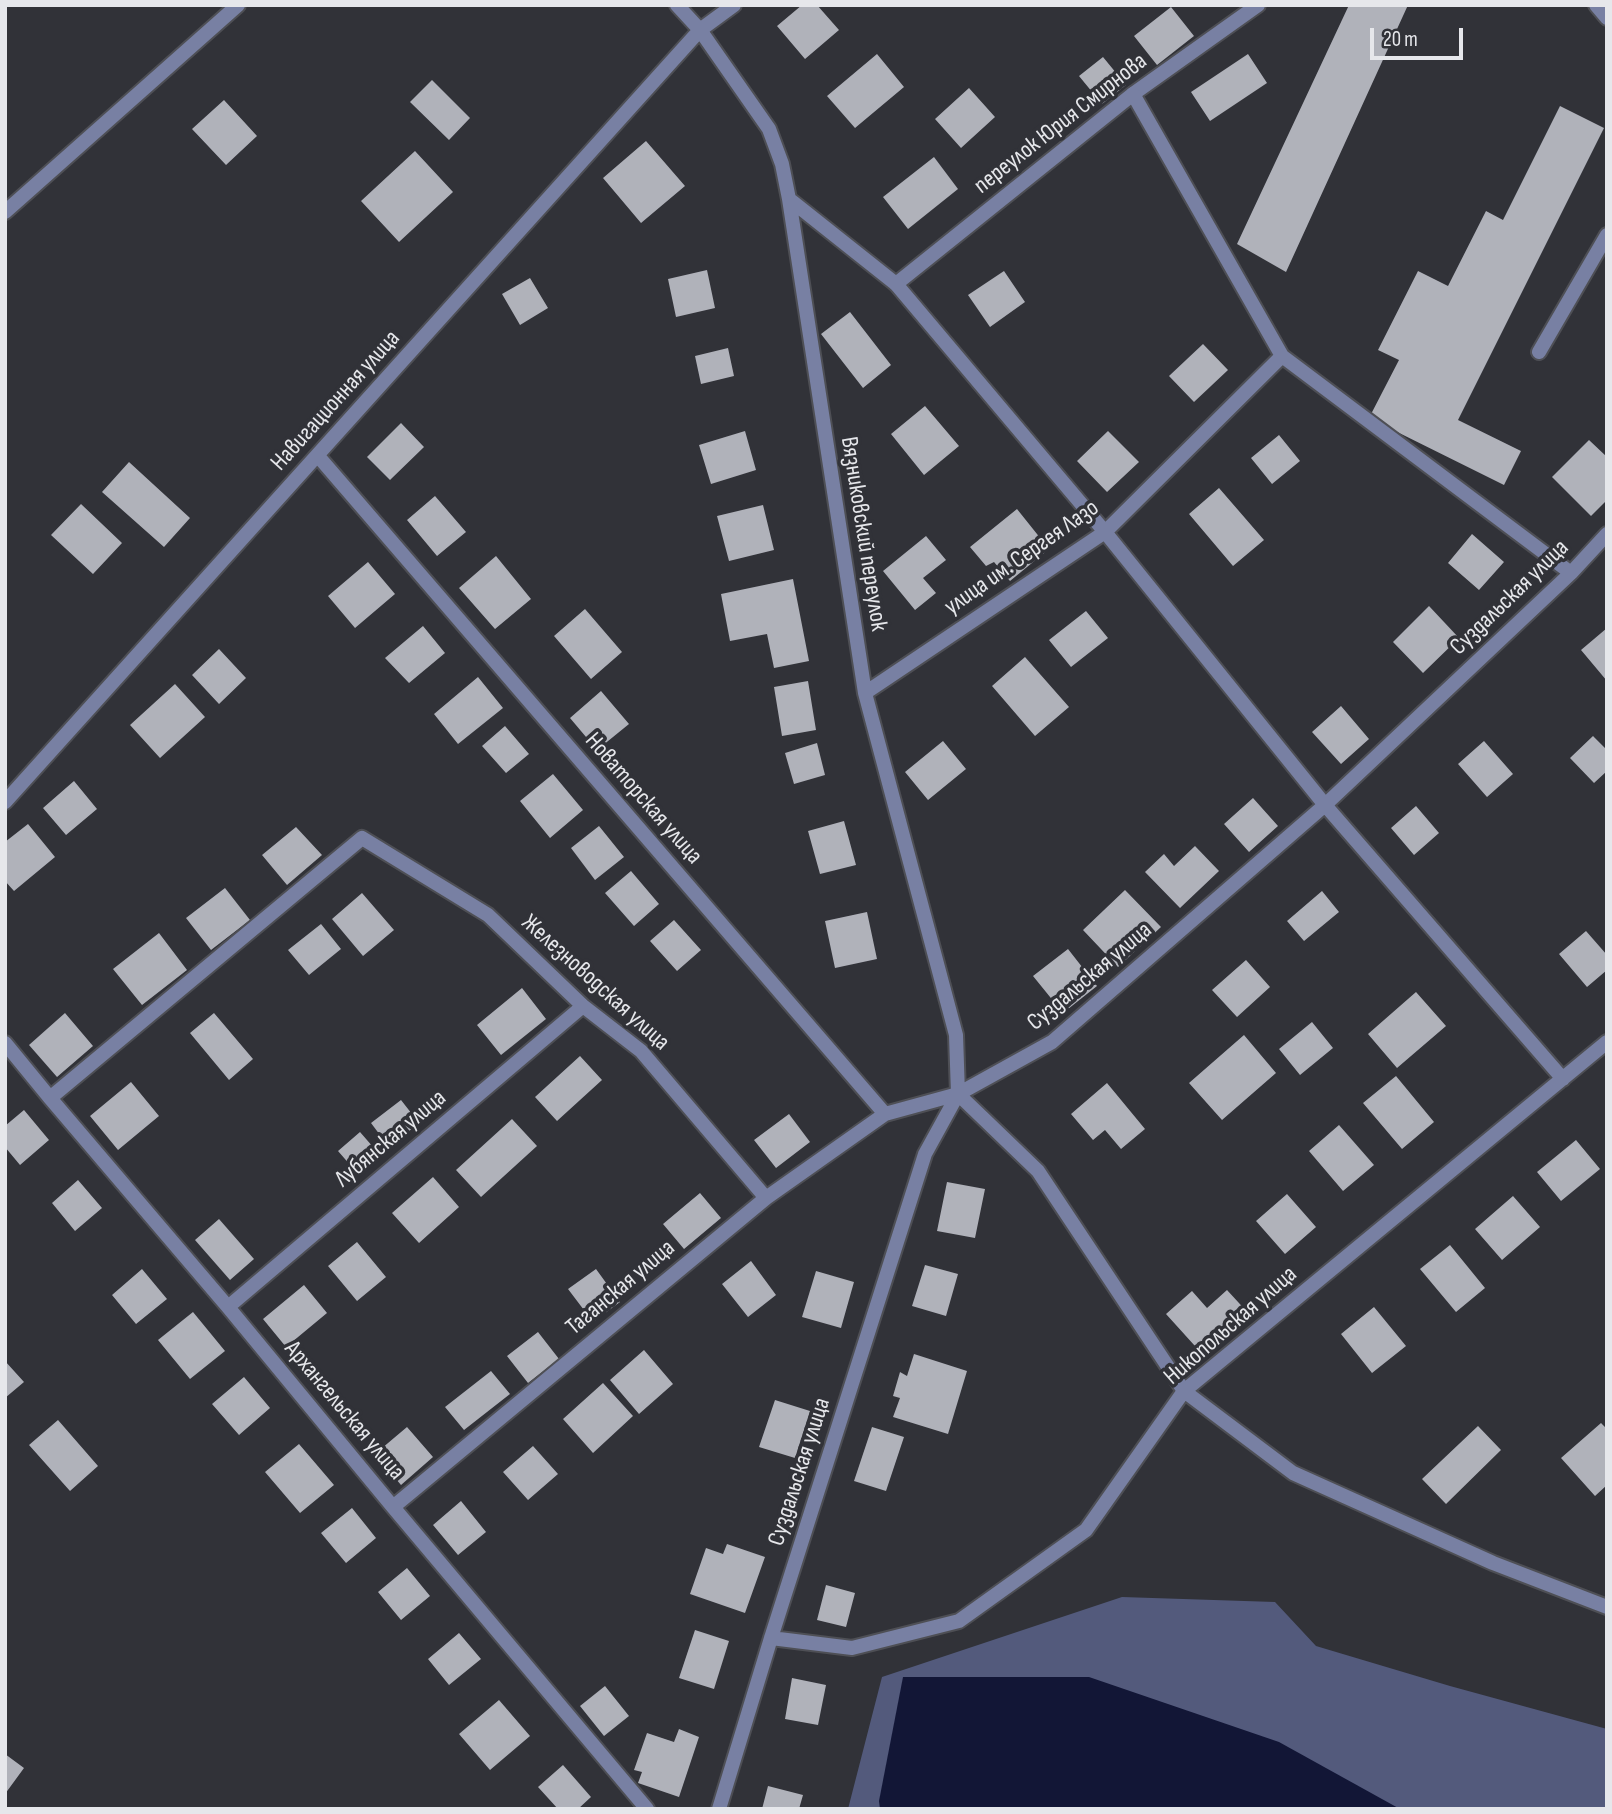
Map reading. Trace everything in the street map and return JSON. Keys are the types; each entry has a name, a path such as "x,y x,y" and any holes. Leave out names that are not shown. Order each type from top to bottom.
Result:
{"street":[{"path":"5,212 238,5"},
{"name":"Вязниковский переулок","path":"677,5 700,30 769,129 782,164 865,693 956,1035 958,1094"},
{"name":"Навигационная улица","path":"5,802 700,30 734,5"},
{"name":"переулок Юрия Смирнова","path":"896,284 1133,94 1258,5"},
{"path":"1596,5 1607,18"},
{"path":"1133,94 1282,356 1571,573"},
{"path":"789,199 896,284 1105,532 1325,805 1563,1079"},
{"path":"1539,352 1607,235"},
{"name":"улица им. Сергея Лазо","path":"865,693 1105,532 1282,356"},
{"name":"Новаторская улица","path":"317,456 885,1114"},
{"name":"Суздальская улица","path":"719,1809 925,1154 958,1094 1052,1042 1325,805 1571,573 1607,534"},
{"name":"Железноводская улица","path":"50,1098 362,838 488,915 583,1006 641,1051 766,1198"},
{"name":"Лубянская улица","path":"228,1307 583,1006"},
{"name":"Никопольская улица","path":"771,1638 852,1648 959,1621 1086,1530 1184,1391 1607,1042"},
{"name":"Архангельская улица","path":"5,1043 647,1809"},
{"path":"885,1114 958,1094 1038,1171 1184,1391 1293,1473 1493,1563 1607,1607"},
{"name":"Таганская улица","path":"393,1507 766,1198 885,1114"}],"shaded area":[{"path":"1122,1597 1275,1602 1316,1646 1607,1729 1607,1809 848,1809 882,1677"},
{"path":"903,1677 1089,1677 1279,1742 1400,1809 880,1809 879,1801"}],"building":[{"path":"802,5 817,5 839,30 805,59 777,26"},
{"path":"1349,5 1408,5 1286,272 1237,244"},
{"path":"1171,7 1194,36 1157,65 1134,36"},
{"path":"877,54 904,87 855,128 827,96"},
{"path":"1248,54 1267,83 1210,121 1191,92"},
{"path":"1103,57 1126,85 1102,104 1079,76"},
{"path":"432,80 470,118 449,140 410,102"},
{"path":"969,88 995,117 961,148 935,119"},
{"path":"224,100 257,136 226,165 192,129"},
{"path":"1560,106 1604,128 1458,420 1521,451 1504,485 1369,418 1399,360 1378,350 1418,271 1448,286 1486,211 1503,220"},
{"path":"646,141 685,186 641,223 603,178"},
{"path":"415,151 453,192 399,242 361,201"},
{"path":"934,157 958,189 908,229 883,197"},
{"path":"707,270 715,308 676,317 668,279"},
{"path":"1004,271 1025,302 990,327 968,295"},
{"path":"530,278 548,308 520,325 502,294"},
{"path":"850,312 891,365 863,388 821,334"},
{"path":"1203,344 1228,370 1194,402 1169,376"},
{"path":"728,348 734,376 701,384 695,356"},
{"path":"925,406 959,446 924,475 891,434"},
{"path":"401,423 424,447 390,480 367,457"},
{"path":"745,431 756,470 711,484 699,445"},
{"path":"1108,431 1139,462 1107,492 1077,461"},
{"path":"1279,435 1300,461 1272,484 1251,458"},
{"path":"1589,440 1607,457 1607,500 1591,516 1552,477"},
{"path":"129,462 190,518 164,547 102,492"},
{"path":"1219,488 1264,540 1233,566 1189,514"},
{"path":"435,496 466,532 437,556 407,520"},
{"path":"81,504 122,543 93,574 51,535"},
{"path":"763,505 774,550 729,561 717,516"},
{"path":"1017,509 1049,549 1010,581 994,562 986,566 970,547"},
{"path":"1472,534 1504,562 1479,590 1448,563"},
{"path":"926,536 946,560 923,578 936,593 915,610 883,571"},
{"path":"496,556 531,599 495,629 459,588"},
{"path":"368,562 395,594 355,628 328,596"},
{"path":"793,579 809,661 774,668 767,634 730,641 721,594"},
{"path":"1429,606 1459,638 1423,673 1393,642"},
{"path":"585,609 622,652 591,679 554,636"},
{"path":"1086,611 1108,638 1071,667 1049,640"},
{"path":"423,626 445,653 409,683 385,658"},
{"path":"1607,628 1607,681 1581,650"},
{"path":"219,649 246,678 219,704 192,675"},
{"path":"1025,657 1069,707 1035,736 992,686"},
{"path":"478,677 503,708 458,744 434,714"},
{"path":"808,681 816,730 782,736 774,687"},
{"path":"175,684 205,717 160,758 130,725"},
{"path":"601,691 629,724 597,750 570,718"},
{"path":"1341,706 1369,739 1341,764 1312,732"},
{"path":"505,726 529,754 506,773 482,746"},
{"path":"1593,736 1607,750 1607,771 1594,783 1570,758"},
{"path":"943,741 966,769 928,800 905,772"},
{"path":"1484,741 1513,774 1487,797 1458,764"},
{"path":"817,743 825,775 794,784 785,753"},
{"path":"553,774 583,810 550,838 520,801"},
{"path":"74,781 97,809 66,835 43,808"},
{"path":"1253,798 1278,826 1249,852 1224,824"},
{"path":"1416,806 1439,833 1414,855 1391,828"},
{"path":"844,821 856,865 820,874 808,831"},
{"path":"28,824 55,857 14,891 5,881 5,842"},
{"path":"599,826 624,857 595,880 571,848"},
{"path":"296,827 322,855 287,885 262,855"},
{"path":"1195,846 1219,871 1180,908 1145,872 1164,854 1174,866"},
{"path":"631,871 659,904 634,926 605,893"},
{"path":"225,888 250,920 211,950 186,918"},
{"path":"1125,890 1161,927 1118,967 1083,930"},
{"path":"1322,891 1339,912 1304,941 1287,921"},
{"path":"362,893 394,930 363,956 332,919"},
{"path":"867,912 877,959 835,968 825,921"},
{"path":"674,920 701,950 677,971 650,941"},
{"path":"321,924 341,949 309,975 288,950"},
{"path":"1586,931 1607,955 1607,970 1587,987 1559,954"},
{"path":"159,933 187,970 142,1005 113,969"},
{"path":"1068,949 1097,986 1063,1013 1033,976"},
{"path":"1246,960 1270,987 1237,1017 1212,990"},
{"path":"522,988 546,1019 501,1055 477,1025"},
{"path":"1416,992 1446,1026 1397,1068 1368,1034"},
{"path":"65,1013 93,1046 57,1077 29,1045"},
{"path":"214,1013 253,1059 229,1080 190,1033"},
{"path":"1312,1022 1333,1048 1300,1075 1279,1049"},
{"path":"1244,1035 1276,1073 1222,1120 1189,1083"},
{"path":"580,1056 602,1080 557,1121 535,1097"},
{"path":"1396,1076 1434,1122 1402,1149 1363,1103"},
{"path":"131,1082 159,1116 118,1150 90,1116"},
{"path":"1107,1083 1145,1129 1121,1149 1105,1130 1093,1140 1071,1114"},
{"path":"401,1100 419,1123 389,1147 371,1123"},
{"path":"24,1110 49,1140 20,1165 5,1147 5,1126"},
{"path":"789,1114 810,1142 776,1168 754,1140"},
{"path":"512,1119 537,1146 481,1197 456,1170"},
{"path":"1339,1125 1374,1165 1343,1191 1309,1151"},
{"path":"360,1132 380,1155 358,1174 338,1151"},
{"path":"1576,1140 1600,1169 1561,1201 1537,1172"},
{"path":"433,1177 459,1207 419,1243 392,1213"},
{"path":"78,1180 102,1208 75,1231 52,1203"},
{"path":"947,1182 985,1189 975,1238 937,1231"},
{"path":"700,1193 721,1218 684,1249 663,1224"},
{"path":"1287,1194 1316,1227 1285,1254 1256,1221"},
{"path":"1513,1196 1540,1227 1502,1260 1475,1229"},
{"path":"219,1219 254,1259 230,1280 195,1240"},
{"path":"357,1242 386,1277 357,1301 328,1266"},
{"path":"1450,1245 1485,1288 1456,1312 1420,1269"},
{"path":"751,1261 776,1295 748,1317 722,1284"},
{"path":"925,1265 958,1274 946,1316 912,1306"},
{"path":"142,1269 167,1299 136,1324 112,1295"},
{"path":"596,1269 620,1302 593,1322 568,1289"},
{"path":"816,1271 854,1282 841,1328 802,1317"},
{"path":"304,1285 327,1313 286,1347 263,1319"},
{"path":"1227,1290 1250,1315 1204,1356 1166,1314 1192,1291 1207,1308"},
{"path":"1374,1307 1406,1346 1372,1373 1341,1334"},
{"path":"193,1312 225,1351 190,1379 158,1340"},
{"path":"538,1332 559,1359 528,1383 507,1356"},
{"path":"644,1350 673,1384 639,1414 610,1380"},
{"path":"914,1354 967,1371 948,1434 893,1417 900,1398 893,1396 900,1372 907,1376"},
{"path":"5,1361 24,1382 5,1398"},
{"path":"491,1371 510,1394 464,1430 445,1407"},
{"path":"244,1377 270,1408 239,1435 212,1404"},
{"path":"603,1383 633,1416 593,1453 563,1419"},
{"path":"775,1400 810,1411 795,1458 759,1447"},
{"path":"58,1420 98,1466 70,1491 29,1445"},
{"path":"1601,1423 1607,1429 1607,1485 1595,1496 1561,1458"},
{"path":"1478,1426 1501,1450 1446,1504 1422,1479"},
{"path":"407,1427 433,1457 401,1485 375,1454"},
{"path":"872,1427 904,1437 886,1491 854,1481"},
{"path":"299,1444 334,1485 300,1513 265,1472"},
{"path":"533,1446 558,1474 528,1500 503,1472"},
{"path":"461,1501 486,1532 458,1555 433,1525"},
{"path":"352,1508 376,1538 346,1563 321,1533"},
{"path":"727,1544 765,1557 745,1613 690,1594 706,1548 723,1554"},
{"path":"407,1568 430,1596 401,1620 378,1592"},
{"path":"826,1585 855,1593 846,1627 817,1620"},
{"path":"695,1630 729,1641 714,1689 679,1678"},
{"path":"459,1633 481,1659 449,1685 428,1659"},
{"path":"792,1678 826,1685 818,1725 785,1719"},
{"path":"605,1686 629,1716 604,1736 580,1706"},
{"path":"499,1700 530,1736 490,1770 459,1734"},
{"path":"679,1729 699,1737 679,1797 638,1783 642,1772 634,1770 647,1733 674,1742"},
{"path":"5,1754 24,1768 5,1794"},
{"path":"563,1765 591,1797 578,1809 558,1809 538,1787"},
{"path":"768,1786 803,1795 799,1809 762,1809"}]}
